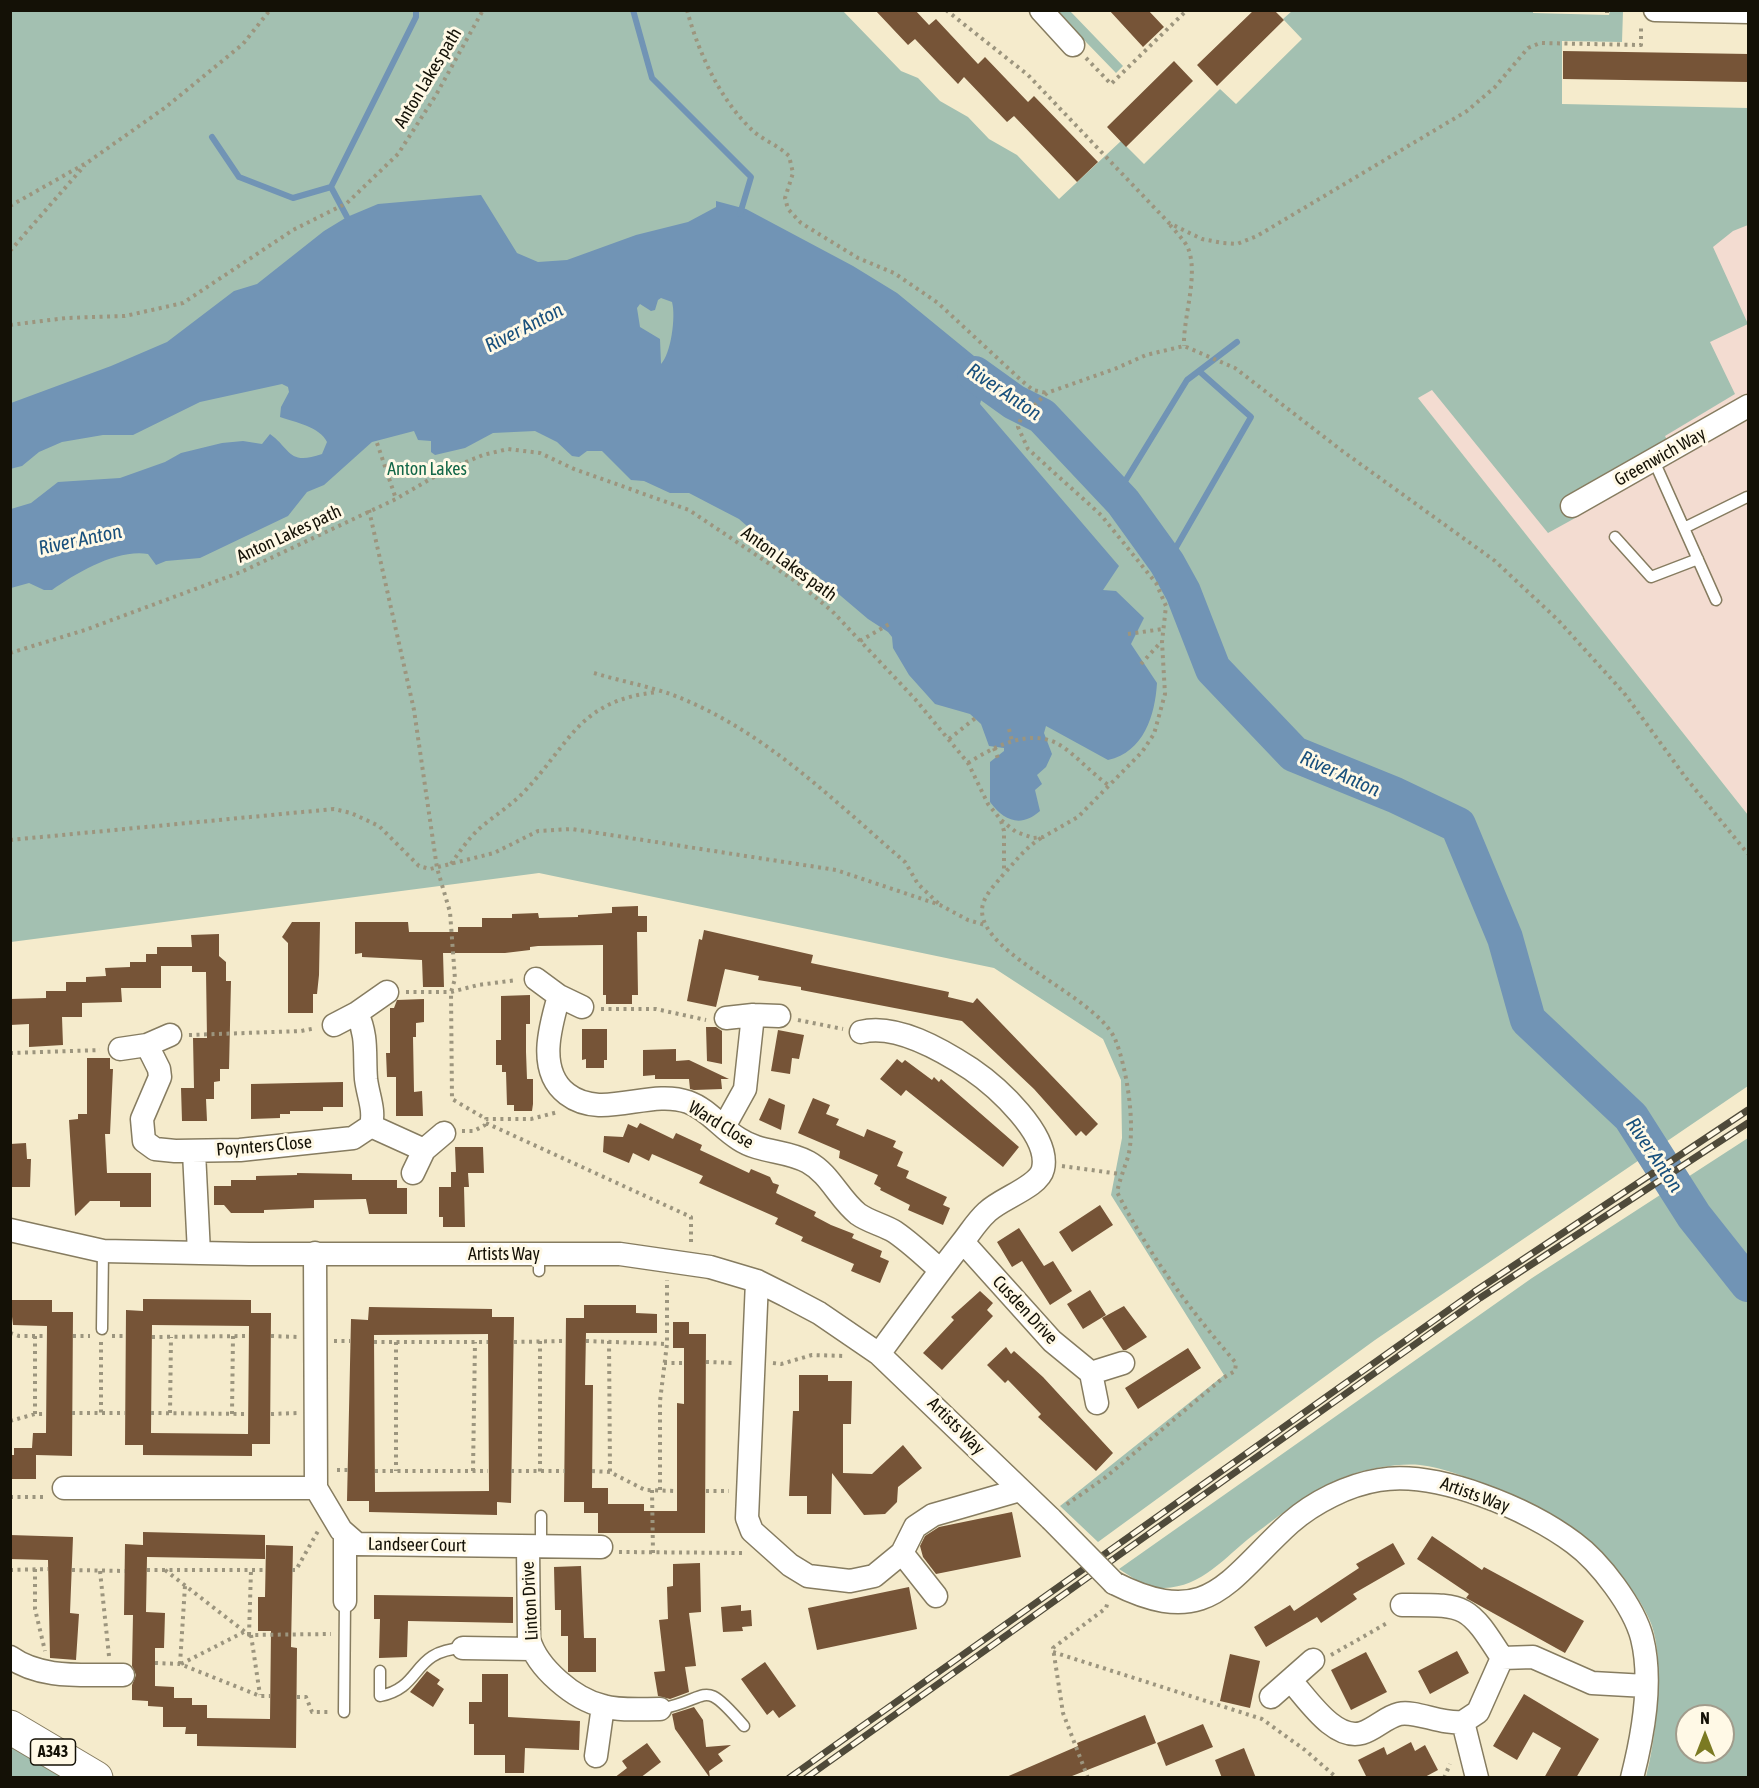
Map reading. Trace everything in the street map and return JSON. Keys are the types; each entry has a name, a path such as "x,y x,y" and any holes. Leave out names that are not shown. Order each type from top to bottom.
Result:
{"main road":[{"name":"A343","path":"10,1727 96,1778"}],"street":[{"path":"1041,10 1073,45"},
{"path":"1648,16 1749,12"},
{"name":"Greenwich Way","path":"1572,506 1749,406"},
{"path":"536,980 559,996 582,1007"},
{"path":"334,1025 387,993"},
{"path":"559,996 549,1030 551,1067 555,1081 567,1094 585,1103"},
{"path":"357,1013 366,1035 366,1077 372,1107 371,1126 424,1150"},
{"path":"724,1125 745,1089 753,1015"},
{"path":"726,1018 753,1015 779,1016"},
{"path":"861,1032 876,1028 902,1036 935,1048 978,1074 1020,1111 1034,1133 1043,1163 1038,1179 990,1209 975,1223 880,1355"},
{"path":"120,1049 147,1046 170,1035"},
{"name":"Poynters Close","path":"147,1046 160,1074 142,1119 144,1141 155,1149 195,1152 339,1140 353,1138 371,1126"},
{"name":"Ward Close","path":"585,1103 614,1104 649,1098 668,1098 687,1102 724,1125 738,1139 755,1147 806,1161 824,1173 855,1211 894,1232 940,1270"},
{"path":"413,1173 424,1150 444,1133"},
{"path":"195,1152 199,1253"},
{"name":"Artists Way","path":"10,1230 103,1251 315,1253 539,1262 620,1254 692,1263 756,1281 819,1313 880,1355 1114,1582 1140,1596 1162,1601 1186,1602 1210,1594 1234,1581 1292,1522 1346,1489 1379,1480 1404,1477 1429,1479 1453,1485 1516,1510 1573,1542 1594,1560 1629,1611 1642,1637 1646,1686 1640,1746 1632,1778"},
{"name":"Cusden Drive","path":"963,1242 1052,1341 1091,1373"},
{"name":"Landseer Court","path":"315,1253 316,1488 328,1512 345,1536 357,1544 602,1547"},
{"path":"756,1281 747,1518 752,1531 808,1576 850,1581 874,1576 902,1552 915,1527 933,1515 1020,1490"},
{"path":"1096,1403 1091,1373 1123,1363"},
{"path":"64,1488 316,1488"},
{"path":"345,1536 345,1600"},
{"name":"Linton Drive","path":"534,1547 530,1638 532,1648 556,1680 603,1707 660,1709"},
{"path":"902,1552 936,1596"},
{"path":"1402,1605 1454,1606 1465,1610 1476,1621 1502,1658"},
{"path":"463,1648 532,1648"},
{"path":"10,1657 26,1668 51,1673 116,1669"},
{"path":"1502,1658 1533,1657 1592,1683 1646,1686"},
{"path":"1291,1681 1328,1721 1342,1731 1354,1734 1364,1732 1400,1713 1453,1724 1463,1722 1478,1712 1502,1658"},
{"path":"1271,1698 1313,1660"},
{"path":"596,1756 603,1707"},
{"path":"1463,1722 1477,1778"}],"lane":[{"path":"1654,461 1716,600"},
{"path":"1684,528 1747,497"},
{"path":"1615,537 1652,577 1698,559"},
{"path":"101,1332 103,1251"},
{"path":"534,1547 541,1516"},
{"path":"344,1712 345,1600"},
{"path":"380,1671 380,1696 400,1690 420,1665 435,1653 463,1648"},
{"path":"660,1709 707,1694 717,1697 744,1726"}],"path":[{"path":"10,206 88,162 166,107 243,44 270,10"},
{"name":"Anton Lakes path","path":"10,325 66,318 125,316 183,303 293,230 345,204 398,154 436,95 483,10"},
{"path":"687,10 692,30 727,103 752,130 789,156 793,173 785,198 788,208 801,223 858,258 894,273 938,303 1022,381 1033,390 1047,393"},
{"path":"946,10 1028,75 1168,223 1187,247 1192,269 1183,327 1184,346"},
{"path":"1073,45 1111,84 1187,10"},
{"path":"1168,223 1202,238 1237,244 1249,241 1467,111 1495,87 1528,48 1540,43 1641,45 1648,16"},
{"path":"10,251 88,162"},
{"path":"1049,1518 1106,1477 1223,1378 1235,1371 1236,1363 1203,1327 1138,1234 1117,1192 1120,1174 1128,1155 1129,1107 1124,1068 1114,1037 1097,1017 1003,946 985,925 982,909 988,891 1025,849 1078,817 1142,752 1154,734 1165,694 1162,642 1166,606 1156,583 1101,515 1028,449 1018,427 1021,418 1047,393 1146,355 1184,346 1235,368 1341,450 1495,561 1558,620 1624,693 1691,784 1749,854"},
{"path":"376,443 396,499"},
{"name":"Anton Lakes path","path":"10,653 85,630 241,572 396,499 446,470 483,455 508,449 540,453 574,469 688,510 798,583 832,611 915,699 968,763 988,804 1001,820 1016,832 1033,838 1043,837"},
{"path":"369,510 414,710 437,868 450,919 455,979 452,993 452,1099 486,1121 692,1217 692,1263"},
{"path":"860,641 891,623"},
{"path":"1128,634 1163,629"},
{"path":"1141,664 1162,642"},
{"path":"594,673 662,692 734,725 781,756 905,862 918,884 940,904 968,920 985,925"},
{"path":"452,864 467,841 532,782 582,721 597,710 620,700 640,694 662,692"},
{"path":"949,739 978,716"},
{"path":"1010,729 1012,741"},
{"path":"968,763 1012,741 1038,738 1061,745 1090,773 1110,786"},
{"path":"994,748 999,761"},
{"path":"10,840 334,809 366,819 379,826 419,866 437,868 494,853 538,831 572,829 751,858 809,864 860,876 918,899 940,904"},
{"path":"1001,820 1004,831 1004,874"},
{"path":"387,993 452,993 489,983 536,980"},
{"path":"582,1007 656,1009 677,1016 713,1021 726,1018"},
{"path":"779,1016 861,1032"},
{"path":"170,1035 301,1031 334,1025"},
{"path":"10,1053 120,1049"},
{"path":"444,1133 474,1131 486,1121 531,1119 585,1103"},
{"path":"1043,1163 1120,1174"},
{"path":"660,1490 660,1401 667,1344 667,1259"},
{"path":"101,1332 101,1413"},
{"path":"10,1333 19,1336 47,1336"},
{"path":"35,1336 35,1414"},
{"path":"232,1414 233,1336"},
{"path":"152,1337 249,1336"},
{"path":"170,1413 171,1337"},
{"path":"540,1341 540,1473"},
{"path":"514,1342 566,1341"},
{"path":"586,1341 667,1344"},
{"path":"609,1341 610,1472"},
{"path":"374,1342 488,1342"},
{"path":"396,1342 396,1471"},
{"path":"473,1471 475,1342"},
{"path":"706,1362 781,1364 812,1355 880,1355"},
{"path":"664,1363 684,1363"},
{"path":"72,1413 125,1413"},
{"path":"151,1413 248,1414"},
{"path":"10,1421 35,1414 46,1414"},
{"path":"375,1471 489,1471"},
{"path":"511,1471 540,1473 565,1471"},
{"path":"592,1471 610,1472 645,1490 677,1491"},
{"path":"10,1497 64,1497 64,1488"},
{"path":"652,1490 653,1553"},
{"path":"292,1570 296,1570 328,1512"},
{"path":"602,1547 609,1552 785,1556"},
{"path":"35,1569 35,1609 51,1673"},
{"path":"10,1570 48,1569"},
{"path":"72,1570 125,1570"},
{"path":"100,1570 116,1669"},
{"path":"147,1570 266,1570"},
{"path":"165,1570 250,1635 345,1634"},
{"path":"250,1570 250,1635 260,1696"},
{"path":"1088,1778 1063,1713 1053,1648 1106,1608 1114,1582"},
{"path":"180,1664 186,1586"},
{"path":"1313,1660 1327,1658 1392,1620 1402,1605"},
{"path":"180,1664 244,1632"},
{"path":"1053,1652 1262,1719 1305,1750 1337,1778"},
{"path":"155,1664 180,1664 260,1696 270,1696"},
{"path":"297,1697 306,1698 312,1712 344,1712"},
{"path":"1444,1778 1451,1767 1448,1758"}],"shaded area":[{"path":"1748,201 1748,815 1417,397"}],"green space":[{"path":"1533,10 1533,13 1609,15 1610,11 1623,11 1622,42 1562,41 1562,104 1748,108 1748,225 1733,231 1713,247 1748,324 1710,342 1735,394 1665,436 1667,440 1566,499 1577,517 1548,533 1432,390 1418,398 1748,815 1748,1086 1375,1340 1098,1542 1060,1506 1224,1375 1111,1195 1122,1138 1121,1080 1103,1039 994,968 539,873 11,942 10,11 843,11 901,71 918,78 940,101 968,117 989,139 1017,155 1059,199 1121,141 1144,164 1220,89 1236,104 1302,39 1283,19 1292,11"},
{"path":"1056,11 1070,11 1123,66 1116,73"},
{"path":"1748,1138 1748,1777 1646,1777 1656,1721 1658,1655 1655,1637 1645,1610 1615,1569 1583,1539 1500,1493 1453,1473 1420,1465 1404,1465 1386,1466 1340,1479 1326,1485 1288,1510 1252,1536 1212,1570 1178,1586 1152,1587 1119,1569 1532,1278"},
{"path":"10,1745 69,1777 11,1777"}],"water":[{"name":"Anton Lakes","path":"481,195 517,253 538,262 567,260 636,235 688,222 716,207 716,201 746,209 853,266 897,293 974,356 992,376 1021,396 1006,410 992,399 982,397 980,404 1119,566 1103,590 1116,591 1144,618 1131,644 1157,683 1154,707 1139,741 1120,756 1108,760 1046,726 1044,733 1052,754 1046,767 1037,775 1042,784 1035,790 1040,811 1020,821 1007,818 990,802 990,762 1004,751 1004,748 989,746 981,724 970,714 935,704 909,675 893,648 892,637 888,632 868,619 815,574 764,541 739,519 689,493 670,493 644,481 631,480 602,451 587,451 579,457 572,456 557,442 535,431 493,433 465,448 435,455 431,452 431,441 418,440 414,431 372,442 324,485 307,492 288,516 200,558 166,561 156,565 148,554 136,553 98,563 52,590 44,590 29,583 11,588 11,509 31,503 58,482 120,478 165,462 181,453 222,443 243,441 262,444 270,434 296,457 322,454 327,442 319,432 280,417 281,407 289,392 288,387 282,384 200,402 133,435 103,435 62,442 39,452 22,466 10,469 11,403 111,366 167,342 234,291 257,284 324,231 347,217 378,204","holes":["661,298 672,302 672,335 668,352 661,364 660,339 640,327 637,308 640,304 651,311 655,310"]}],"building":[{"path":"875,10 915,10 929,25 936,19 978,64 985,57 1028,102 1034,96 1098,162 1077,182 1014,116 1007,122 964,77 958,84 915,39 908,45"},
{"path":"1109,10 1148,10 1164,27 1143,47"},
{"path":"1254,10 1274,10 1284,20 1217,86 1197,65"},
{"path":"1563,51 1749,54 1749,82 1563,79"},
{"path":"1174,61 1193,81 1126,147 1107,127"},
{"path":"638,906 638,916 647,916 647,932 637,932 638,995 632,995 632,1004 606,1004 606,995 603,995 603,945 538,946 530,947 530,950 505,953 443,953 444,987 423,987 422,960 362,957 362,953 355,954 355,922 408,922 409,932 458,932 458,927 482,927 482,918 512,918 512,914 538,913 539,918 578,917 578,915 612,913 612,907"},
{"path":"292,922 320,922 319,975 317,994 313,994 313,1013 288,1013 288,943 282,937"},
{"path":"704,930 813,955 811,963 949,992 948,997 973,1003 977,998 1098,1124 1086,1136 1081,1131 1076,1136 1034,1089 962,1021 801,990 801,987 758,980 759,976 725,969 716,1007 687,1001 699,939 702,940"},
{"path":"219,934 219,956 226,962 226,981 231,981 229,1069 220,1069 220,1081 214,1082 214,1099 206,1099 207,1121 182,1121 181,1088 194,1088 193,1038 207,1038 206,972 192,972 192,966 161,966 161,988 121,988 122,1002 82,1003 82,1017 62,1017 63,1045 29,1047 29,1024 10,1025 10,999 46,998 46,991 66,991 66,982 86,982 86,977 106,976 105,968 130,967 130,962 146,962 146,954 157,954 157,947 192,947 191,935"},
{"path":"530,995 530,1024 526,1024 526,1052 527,1079 533,1079 533,1104 532,1111 514,1111 514,1105 507,1105 506,1072 502,1072 502,1065 496,1065 496,1040 501,1040 501,996"},
{"path":"424,999 424,1022 416,1023 416,1037 413,1037 414,1092 422,1091 423,1116 396,1116 396,1077 387,1077 386,1053 390,1053 390,1008 394,1008 397,1000"},
{"path":"706,1027 716,1027 722,1031 722,1064 707,1061"},
{"path":"582,1029 607,1029 607,1060 604,1060 604,1068 586,1068 586,1059 582,1060"},
{"path":"778,1030 804,1035 799,1059 792,1058 790,1074 771,1071"},
{"path":"676,1049 676,1061 689,1060 729,1079 721,1079 722,1089 694,1090 690,1089 689,1079 655,1079 655,1075 643,1076 643,1050"},
{"path":"87,1058 110,1058 110,1069 113,1069 110,1134 105,1134 107,1173 151,1173 151,1207 120,1207 120,1201 90,1201 75,1216 69,1120 78,1119 78,1114 87,1114"},
{"path":"897,1059 902,1063 905,1060 932,1080 934,1077 939,1082 941,1079 1019,1147 1003,1167 906,1090 901,1096 880,1079"},
{"path":"343,1082 343,1107 323,1107 323,1111 290,1111 290,1114 280,1114 280,1118 251,1119 251,1084"},
{"path":"769,1098 785,1105 781,1130 759,1120"},
{"path":"813,1098 830,1105 826,1114 839,1119 836,1125 864,1137 867,1129 896,1141 893,1147 903,1152 897,1166 909,1171 906,1178 947,1197 943,1205 950,1208 943,1225 908,1210 910,1205 880,1190 881,1188 874,1184 878,1175 839,1158 840,1151 798,1133"},
{"path":"640,1123 673,1139 676,1133 702,1145 700,1150 749,1173 751,1169 770,1177 773,1183 779,1185 776,1193 816,1212 814,1216 831,1225 854,1234 852,1238 882,1251 880,1257 889,1261 880,1283 851,1271 854,1264 801,1241 803,1237 775,1224 778,1218 699,1183 703,1176 652,1154 649,1161 633,1153 629,1163 603,1152 604,1136 623,1137 628,1124 637,1128"},
{"path":"26,1143 27,1159 31,1159 30,1187 10,1187 10,1144"},
{"path":"455,1147 483,1147 484,1173 468,1173 469,1187 464,1187 465,1227 443,1227 443,1217 439,1217 439,1187 451,1187 451,1172 456,1172"},
{"path":"297,1173 352,1174 352,1180 397,1180 397,1188 407,1188 407,1214 369,1214 366,1199 314,1200 314,1208 264,1210 264,1213 231,1213 224,1205 214,1205 214,1186 231,1186 231,1180 256,1180 256,1176 297,1175"},
{"path":"1100,1205 1113,1225 1072,1252 1059,1232"},
{"path":"1019,1228 1044,1266 1053,1261 1072,1291 1050,1305 1022,1261 1012,1267 997,1242"},
{"path":"1090,1290 1106,1315 1083,1329 1067,1304"},
{"path":"980,1291 993,1303 987,1310 993,1316 942,1370 923,1353 954,1320 951,1317"},
{"path":"143,1299 251,1300 251,1313 271,1313 270,1444 252,1444 252,1456 143,1455 143,1445 125,1445 126,1310 143,1311","holes":["152,1325 249,1326 248,1434 151,1433"]},
{"path":"10,1300 52,1300 52,1312 73,1312 72,1456 36,1455 36,1479 10,1479 10,1455 14,1455 14,1448 32,1448 33,1433 46,1433 47,1326 13,1325"},
{"path":"584,1305 636,1305 636,1313 657,1314 657,1333 586,1333 585,1385 593,1385 592,1488 608,1488 608,1504 644,1504 644,1511 677,1511 677,1403 684,1404 684,1348 673,1348 673,1322 689,1322 689,1334 706,1334 705,1533 598,1533 598,1513 584,1513 584,1502 564,1502 566,1318 584,1318"},
{"path":"1124,1306 1147,1337 1126,1350 1123,1350 1102,1318"},
{"path":"369,1307 492,1309 492,1317 514,1317 511,1503 497,1502 497,1515 369,1512 369,1501 347,1501 351,1319 368,1320","holes":["488,1334 489,1491 375,1492 374,1335"]},
{"path":"1006,1347 1011,1354 1014,1351 1043,1377 1113,1453 1096,1471 1038,1417 1041,1414 1008,1380 1005,1383 987,1365"},
{"path":"1188,1348 1201,1368 1138,1409 1125,1388"},
{"path":"799,1375 828,1375 828,1381 852,1381 851,1424 843,1424 843,1473 872,1474 903,1445 922,1468 898,1487 897,1502 885,1514 864,1515 832,1473 831,1514 807,1514 807,1496 789,1496 793,1411 799,1411"},
{"path":"1012,1512 1021,1557 936,1574 923,1557 920,1546 925,1536 939,1527"},
{"path":"143,1532 265,1535 265,1559 147,1557 146,1612 165,1613 164,1648 155,1648 155,1686 174,1687 174,1698 192,1698 192,1705 207,1705 207,1718 270,1719 271,1631 258,1631 258,1597 265,1597 266,1545 293,1546 291,1647 297,1648 296,1748 197,1746 197,1734 185,1734 186,1727 163,1727 163,1707 148,1706 148,1701 132,1700 132,1685 136,1675 132,1666 133,1615 124,1615 125,1544 143,1545"},
{"path":"10,1535 73,1537 70,1613 79,1614 76,1660 50,1658 48,1560 10,1559"},
{"path":"1432,1536 1482,1570 1484,1567 1584,1621 1565,1653 1466,1598 1469,1594 1417,1559"},
{"path":"1393,1543 1405,1564 1353,1594 1357,1599 1321,1623 1317,1617 1266,1647 1254,1627 1290,1605 1294,1611 1359,1568 1356,1564"},
{"path":"700,1563 701,1612 689,1613 696,1666 685,1667 689,1692 670,1699 658,1696 654,1672 665,1671 659,1620 668,1619 667,1587 673,1586 673,1564"},
{"path":"581,1566 584,1638 596,1638 596,1672 568,1672 568,1636 561,1636 561,1610 555,1610 554,1567"},
{"path":"909,1587 917,1629 817,1650 808,1608"},
{"path":"374,1595 513,1597 513,1623 408,1621 407,1657 379,1658 380,1619 374,1619"},
{"path":"741,1605 741,1611 751,1610 752,1626 742,1627 743,1631 723,1632 721,1607"},
{"path":"1457,1651 1469,1673 1430,1694 1418,1671"},
{"path":"1366,1652 1387,1692 1351,1710 1331,1670"},
{"path":"1230,1654 1260,1661 1250,1708 1220,1701"},
{"path":"765,1662 796,1706 779,1718 773,1710 767,1715 741,1679"},
{"path":"427,1671 440,1680 437,1684 444,1689 433,1707 410,1692"},
{"path":"482,1674 508,1674 508,1717 580,1721 579,1750 525,1748 524,1773 505,1773 505,1755 474,1755 474,1724 469,1724 469,1702 482,1702"},
{"path":"1524,1694 1599,1739 1576,1778 1544,1778 1561,1748 1533,1732 1517,1760 1493,1746"},
{"path":"694,1707 703,1720 706,1747 731,1745 718,1754 723,1761 709,1771 710,1778 675,1729 672,1714"},
{"path":"1145,1715 1156,1743 1067,1778 1004,1778 1078,1746 1077,1743"},
{"path":"1203,1724 1213,1747 1166,1766 1157,1743"},
{"path":"1411,1742 1415,1751 1425,1745 1438,1770 1423,1778 1367,1778 1358,1760 1384,1747 1387,1755"},
{"path":"647,1743 661,1762 640,1778 614,1778 627,1768 622,1761"},
{"path":"1244,1748 1256,1778 1222,1778 1215,1760"}],"waterway":[{"path":"347,217 331,187 416,17 416,10"},
{"path":"633,10 652,78 751,177 740,214"},
{"path":"212,137 239,177 293,198 331,187"},
{"path":"1116,496 1187,380 1237,342"},
{"path":"1167,563 1251,417 1199,371"},
{"name":"River Anton","path":"975,374 1014,402 1042,416 1123,502 1167,563 1183,592 1213,669 1294,754 1395,795 1458,825 1505,938 1528,1020 1631,1117 1694,1216 1748,1284"}],"railway":[{"path":"789,1778 1474,1292 1748,1110"},
{"path":"806,1778 1480,1298 1748,1123"}]}
